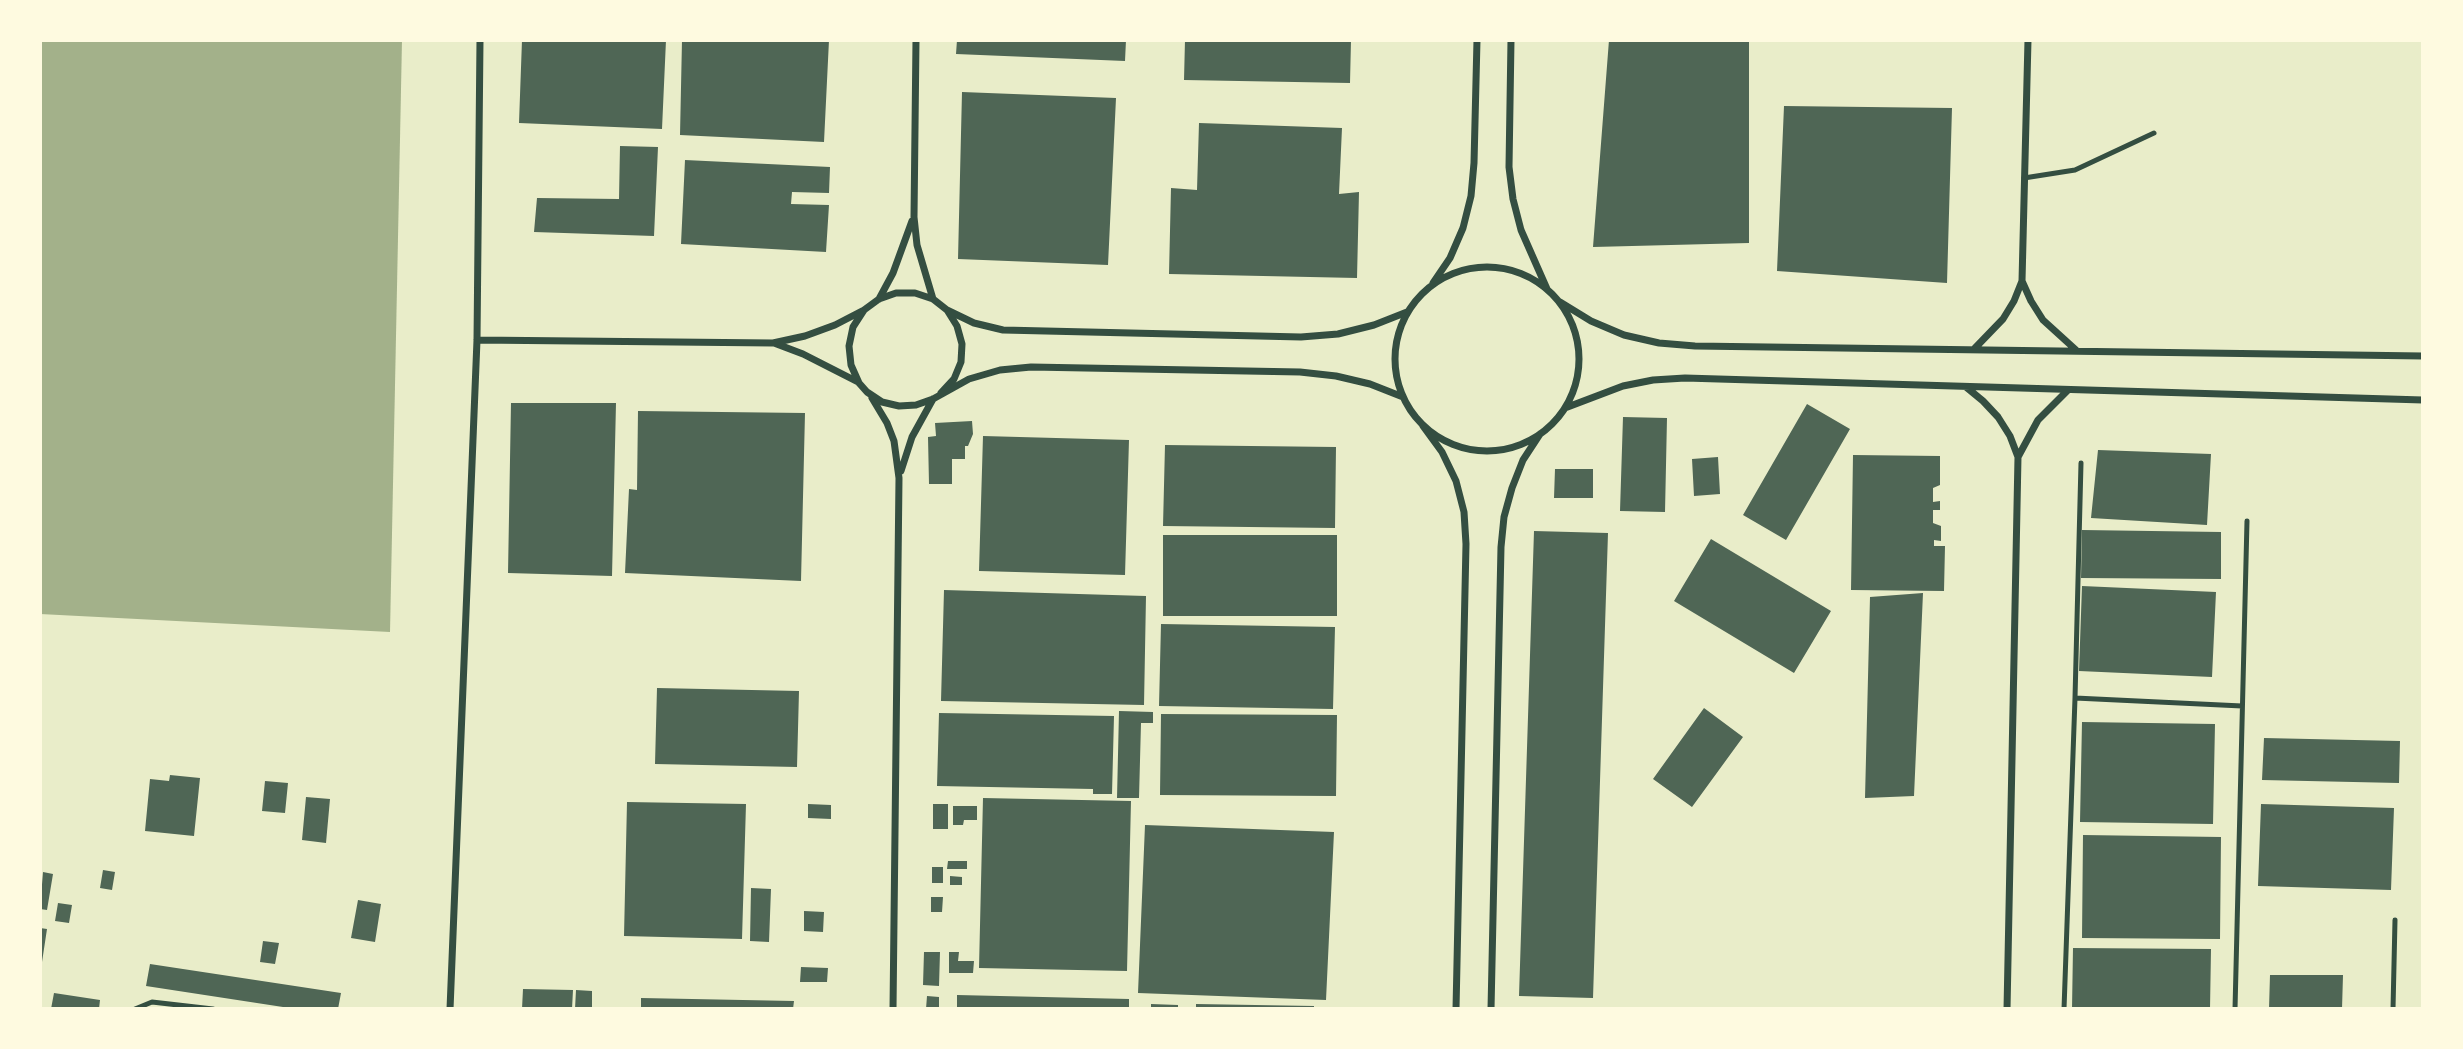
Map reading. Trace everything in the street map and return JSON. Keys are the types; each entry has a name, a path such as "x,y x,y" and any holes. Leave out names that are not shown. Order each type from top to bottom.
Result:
{"street":[{"path":"450,1009 477,340 480,40"},
{"path":"916,40 914,217 921,263 933,299"},
{"path":"1456,1009 1466,544 1464,512 1456,481 1442,452 1403,397 1396,372 1396,345 1408,312 1432,285 1450,258 1471,196 1477,40"},
{"path":"1511,40 1509,167 1513,199 1521,230 1548,289"},
{"path":"1974,349 2003,319 2022,281 2028,40"},
{"path":"879,299 914,217"},
{"path":"1423,426 1454,445 1480,451 1507,449 1524,443 1554,422 1565,408 1578,373 1579,354 1570,318 1548,289 1533,279 1517,272 1490,267 1464,270 1432,285"},
{"path":"2022,281 2043,320 2076,350"},
{"path":"477,340 773,343 805,336 835,325 879,299 896,293 915,293 933,299 947,310 974,323 1003,330 1301,337 1338,334 1374,325 1408,312"},
{"path":"1560,302 1591,321 1624,335 1659,343 1695,346 2423,356"},
{"path":"864,310 853,327 849,346 850,365 887,423 894,441 899,478 892,1009"},
{"path":"867,392 881,402 899,406 916,405 941,393 954,379 961,362 962,344 957,326 947,310"},
{"path":"773,343 803,354 859,383"},
{"path":"941,393 969,379 1000,370 1031,368 1300,372 1347,378 1403,397"},
{"path":"1565,408 1623,386 1685,378 2423,400"},
{"path":"1966,387 1983,401 1997,418 2010,436 2018,457 2007,1009"},
{"path":"2018,457 2038,419 2068,390"},
{"path":"899,478 912,437 933,399"},
{"path":"1491,1009 1504,517 1511,488 1523,460 1539,434"}],"lane":[{"path":"2024,178 2074,170 2154,133"},
{"path":"2064,1009 2081,463"},
{"path":"2235,1009 2247,522"},
{"path":"2075,698 2242,706"},
{"path":"2393,1009 2395,920"},
{"path":"135,1009 152,1002 213,1009"}],"shaded area":[{"path":"40,40 402,40 390,632 40,614"}],"building":[{"path":"522,40 666,40 662,129 519,123"},
{"path":"682,40 829,40 824,142 680,135"},
{"path":"957,40 1126,40 1125,61 956,54"},
{"path":"1185,40 1351,40 1350,83 1184,80"},
{"path":"1609,40 1749,40 1749,243 1593,247"},
{"path":"962,92 1116,98 1108,265 958,259"},
{"path":"1784,106 1952,108 1947,283 1777,271"},
{"path":"1199,123 1342,128 1339,194 1359,192 1357,278 1169,274 1171,188 1197,190"},
{"path":"620,146 658,147 654,236 534,232 537,198 619,199"},
{"path":"685,160 830,167 829,193 792,192 791,204 829,205 826,252 681,244"},
{"path":"511,403 616,403 612,576 508,573"},
{"path":"1807,404 1850,429 1786,540 1743,515"},
{"path":"638,411 805,413 801,581 625,573 629,489 637,490"},
{"path":"1623,417 1667,418 1665,512 1620,511"},
{"path":"972,421 973,434 968,446 965,446 965,459 952,459 952,484 929,484 928,437 936,436 935,423"},
{"path":"983,436 1129,440 1125,575 979,571"},
{"path":"1165,445 1336,447 1335,528 1163,526"},
{"path":"2098,450 2211,454 2207,525 2091,518"},
{"path":"1853,455 1940,456 1940,485 1933,488 1933,502 1940,501 1940,510 1933,510 1933,523 1941,526 1941,541 1934,540 1934,546 1945,546 1944,591 1851,590"},
{"path":"1718,457 1720,494 1694,496 1692,459"},
{"path":"1555,469 1593,469 1593,498 1554,498"},
{"path":"2082,530 2221,532 2221,579 2081,578"},
{"path":"1534,531 1608,533 1593,998 1519,996"},
{"path":"1163,535 1337,535 1337,616 1163,616"},
{"path":"1711,539 1831,611 1794,673 1674,601"},
{"path":"2082,586 2216,592 2212,677 2079,671"},
{"path":"944,590 1146,596 1144,705 941,701"},
{"path":"1923,593 1914,796 1865,798 1870,597"},
{"path":"1161,624 1335,627 1333,709 1159,706"},
{"path":"657,688 799,691 797,767 655,764"},
{"path":"1704,708 1743,737 1692,807 1653,779"},
{"path":"1119,711 1153,712 1153,723 1141,723 1139,798 1117,798"},
{"path":"939,713 1114,716 1112,794 1093,794 1093,789 937,786"},
{"path":"1161,714 1337,715 1336,796 1160,795"},
{"path":"2082,722 2215,724 2213,824 2080,822"},
{"path":"2264,738 2400,741 2399,783 2262,780"},
{"path":"170,775 200,778 194,836 145,831 150,779 169,781"},
{"path":"265,781 288,783 285,813 262,811"},
{"path":"306,797 330,799 326,843 302,840"},
{"path":"983,798 1131,801 1127,971 979,968"},
{"path":"627,802 746,804 742,939 624,936"},
{"path":"808,804 831,805 831,819 808,818"},
{"path":"933,804 948,804 948,829 933,829"},
{"path":"2261,804 2394,808 2391,890 2258,886"},
{"path":"953,806 977,806 977,820 964,820 963,825 953,825"},
{"path":"1145,825 1334,832 1326,1000 1138,993"},
{"path":"2083,835 2221,837 2220,939 2082,938"},
{"path":"948,861 967,861 967,869 947,869"},
{"path":"932,867 943,867 943,883 932,883"},
{"path":"103,870 115,872 112,890 100,888"},
{"path":"43,872 53,874 47,910 40,909"},
{"path":"950,876 962,877 962,885 950,885"},
{"path":"751,888 771,889 769,942 750,941"},
{"path":"931,897 943,897 942,912 931,912"},
{"path":"358,900 381,904 375,942 351,938"},
{"path":"58,903 72,905 69,923 55,921"},
{"path":"804,911 824,912 823,932 804,931"},
{"path":"40,928 47,929 42,962 40,962"},
{"path":"263,941 279,943 275,964 260,962"},
{"path":"2073,948 2211,949 2210,1009 2072,1009"},
{"path":"924,952 940,952 939,986 923,985"},
{"path":"949,952 959,952 958,961 974,961 973,973 949,973"},
{"path":"150,964 341,993 338,1009 296,1009 146,986"},
{"path":"801,967 828,968 827,982 800,982"},
{"path":"2270,975 2343,975 2342,1009 2269,1009"},
{"path":"523,989 573,990 572,1009 522,1009"},
{"path":"576,990 592,991 592,1009 575,1009"},
{"path":"54,993 100,1000 99,1009 51,1009"},
{"path":"957,995 1129,999 1129,1009 957,1009"},
{"path":"927,996 939,997 939,1009 926,1009"},
{"path":"641,998 794,1001 793,1009 641,1009"},
{"path":"1151,1004 1178,1005 1178,1009 1151,1009"},
{"path":"1196,1004 1314,1006 1314,1009 1196,1009"}]}
